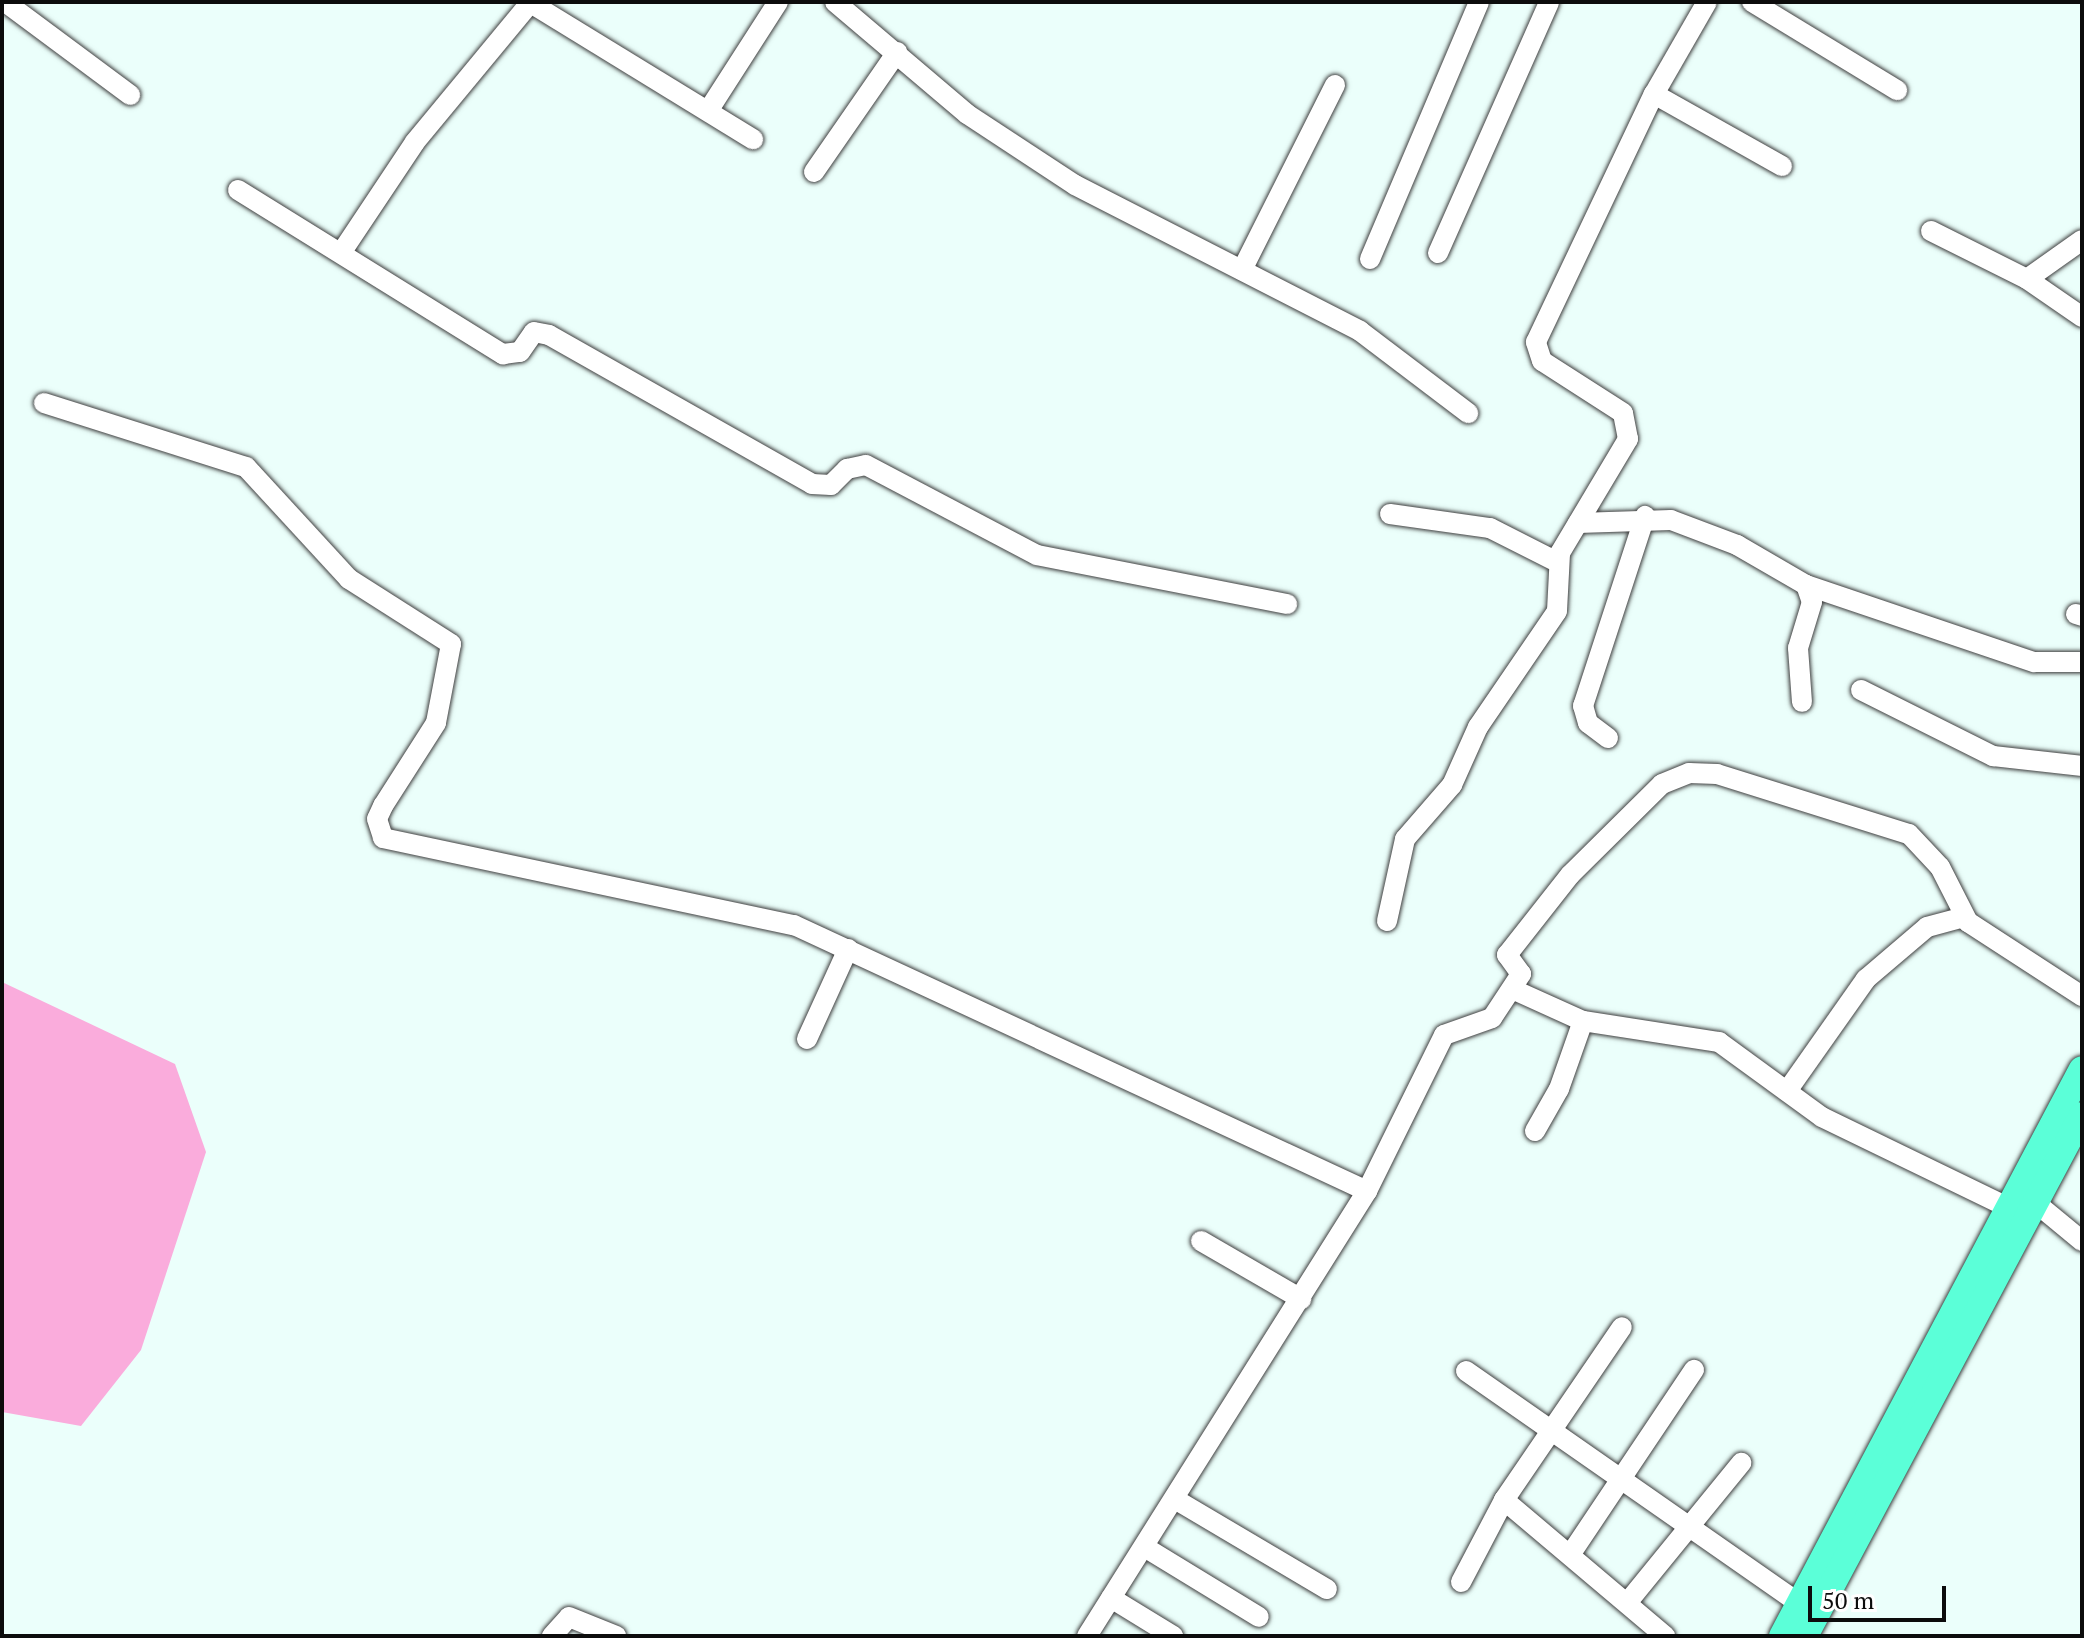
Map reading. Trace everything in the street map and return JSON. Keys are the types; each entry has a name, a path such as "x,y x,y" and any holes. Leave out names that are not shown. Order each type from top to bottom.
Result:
{"main road":[{"path":"1805,1636 2022,1200 2082,1069"},
{"path":"1782,1636 2022,1200 2082,1115"}],"street":[{"path":"5,2 130,95"},
{"path":"341,253 424,130 530,2 753,139"},
{"path":"708,111 778,2"},
{"path":"835,2 897,52 954,105 1075,185 1360,331 1468,413"},
{"path":"1370,259 1479,2"},
{"path":"1438,253 1549,2"},
{"path":"1387,921 1410,829 1452,785 1478,727 1557,611 1557,562 1628,439 1630,421 1542,361 1536,342 1654,94 1707,2"},
{"path":"1752,2 1897,90"},
{"path":"814,172 897,52"},
{"path":"1242,270 1335,85"},
{"path":"1654,94 1782,166"},
{"path":"238,190 503,354 520,352 534,332 549,335 812,484 831,485 847,469 866,465 1037,555 1287,604"},
{"path":"1931,231 2027,279 2082,317"},
{"path":"2027,279 2082,240"},
{"path":"44,403 246,467 349,579 451,644 436,723 377,819 383,838 794,925 1367,1191"},
{"path":"1390,514 1490,528 1557,562"},
{"path":"1578,523 1645,516 1737,545 1806,585 2034,662 2082,662"},
{"path":"1608,738 1588,723 1583,706 1645,516"},
{"path":"1802,702 1798,648 1812,602 1806,585"},
{"path":"1861,690 1993,756 2082,766"},
{"path":"1087,1636 1178,1501 1367,1191 1444,1035 1487,1021 1521,974 1507,955 1570,875 1649,794 1689,773 1717,774 1909,834 1940,867 1964,917 2082,996"},
{"path":"1787,1091 1866,979 1927,927 1964,917"},
{"path":"807,1039 848,949"},
{"path":"1512,989 1583,1021 1719,1042 1822,1117 2022,1200 2082,1241"},
{"path":"1535,1131 1559,1089 1583,1021"},
{"path":"1201,1241 1301,1299"},
{"path":"1461,1582 1504,1500 1622,1327"},
{"path":"1570,1555 1694,1370"},
{"path":"1466,1371 1799,1603"},
{"path":"1627,1603 1741,1463"},
{"path":"1504,1500 1665,1636"},
{"path":"1178,1501 1327,1589"},
{"path":"1146,1548 1259,1617"},
{"path":"1111,1598 1173,1636"},
{"path":"552,1636 569,1617 616,1636"}],"shaded area":[{"path":"2,982 175,1064 206,1152 141,1350 81,1426 2,1412"}]}
